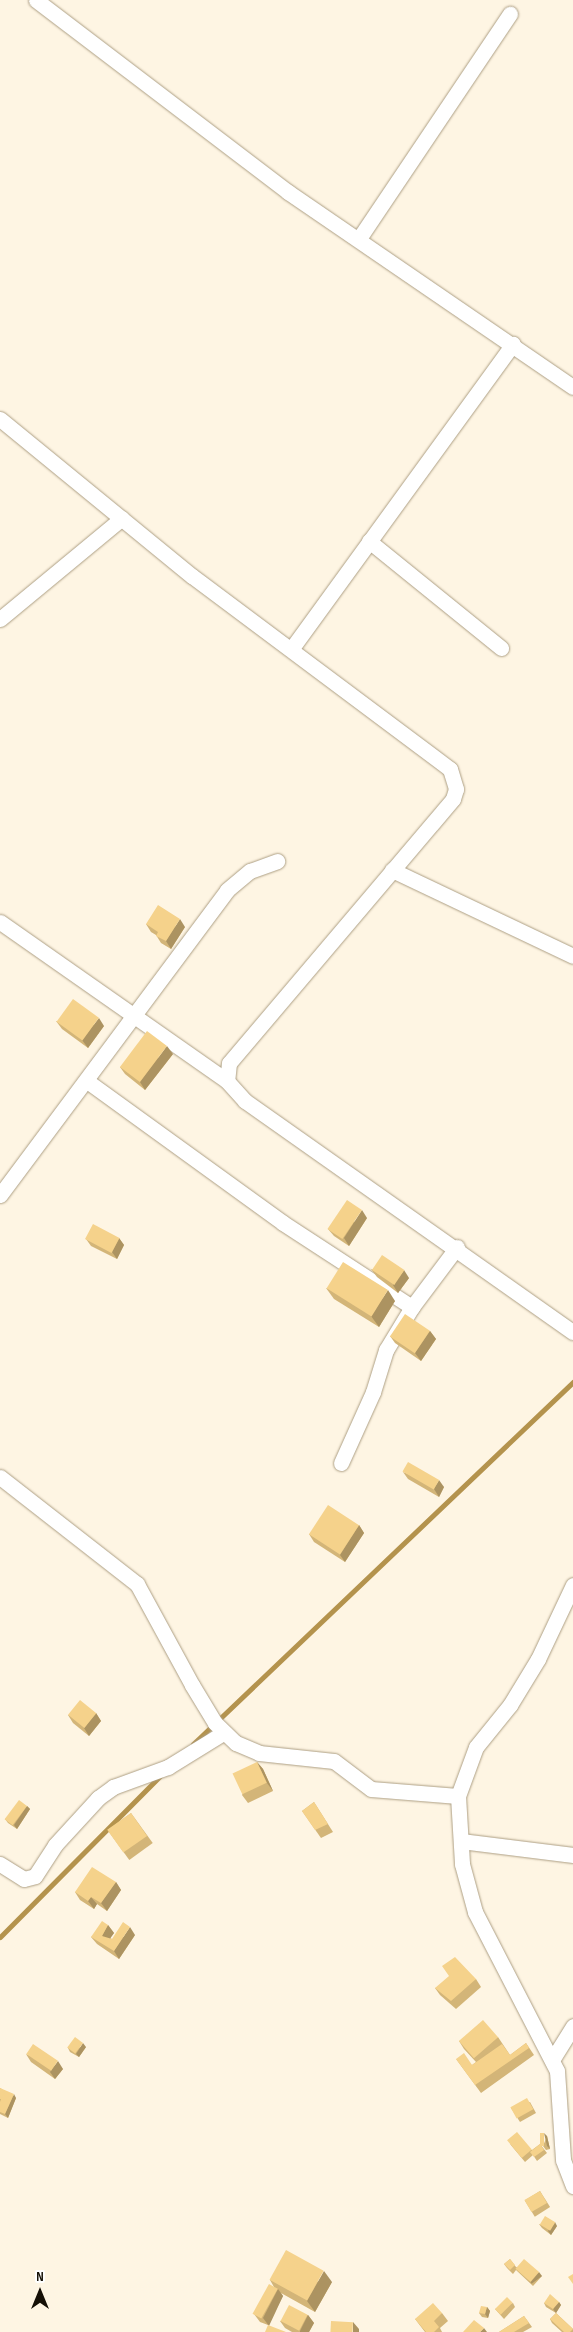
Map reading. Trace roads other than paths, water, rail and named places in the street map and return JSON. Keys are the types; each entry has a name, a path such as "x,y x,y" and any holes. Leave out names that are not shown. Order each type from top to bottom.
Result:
{"street":[{"path":"36,0 288,192 360,237 573,387"},
{"path":"360,237 510,14"},
{"path":"292,648 513,344"},
{"path":"0,419 122,518 437,758 454,778 453,799 229,1062 227,1081"},
{"path":"0,619 122,518"},
{"path":"369,541 501,648"},
{"path":"0,1195 228,890 250,870 277,861"},
{"path":"392,870 573,956"},
{"path":"0,922 227,1081 245,1101 457,1248 573,1332"},
{"path":"87,1081 283,1223 412,1307"},
{"path":"341,1462 373,1392 386,1350 412,1307 457,1248"},
{"path":"0,1477 137,1584 223,1732 259,1753 334,1761 371,1789 458,1796"},
{"path":"573,1585 533,1667 476,1747 458,1796 461,1841 475,1912 552,2060 559,2088 565,2174 573,2186"},
{"path":"0,1864 24,1879 35,1876 55,1845 98,1798 113,1787 168,1767 223,1732"},
{"path":"461,1841 573,1855"},
{"path":"552,2060 573,2026"}],"waterway":[{"path":"193,1744 573,1382"},
{"path":"0,1937 160,1776"}]}
